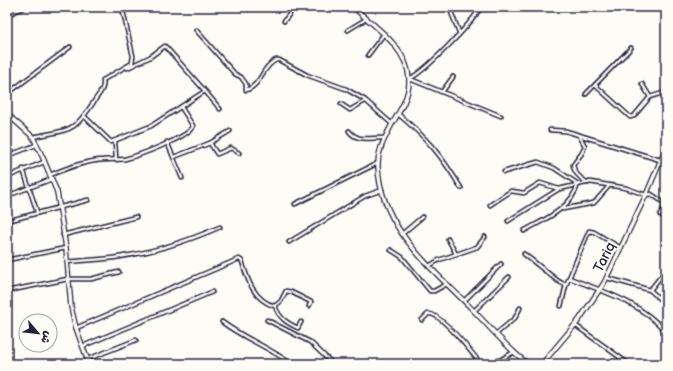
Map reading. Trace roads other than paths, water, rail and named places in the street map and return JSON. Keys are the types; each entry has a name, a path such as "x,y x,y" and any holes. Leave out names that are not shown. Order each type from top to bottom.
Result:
{"street":[{"path":"7,15 25,7"},
{"path":"104,84 103,80 132,63 133,56 122,7"},
{"path":"284,21 295,7"},
{"path":"353,7 384,34 399,52 407,70 409,79 407,94 379,153 378,163 386,206 402,234 413,249 496,334 528,364"},
{"path":"449,7 459,32"},
{"path":"409,79 420,72 472,20 481,7"},
{"path":"348,30 366,19"},
{"path":"196,30 235,74 241,77 246,84 246,90 255,84 270,63 276,60 346,89 365,100 392,124"},
{"path":"368,55 384,34"},
{"path":"33,137 70,129 77,125 104,84 113,76 150,57 165,46 220,109"},
{"path":"7,94 70,47"},
{"path":"586,94 631,48"},
{"path":"442,92 453,77"},
{"path":"409,79 501,116"},
{"path":"642,84 650,97"},
{"path":"594,85 630,117 634,116 650,97 666,92"},
{"path":"84,116 107,140 111,142 151,126 205,91"},
{"path":"341,104 350,110 365,100"},
{"path":"7,196 76,165 104,160 116,160 137,155 189,132 192,129 191,123 181,107"},
{"path":"7,114 33,137 51,177 60,206 66,248 68,280 76,328 89,364"},
{"path":"398,114 435,148 461,188"},
{"path":"550,130 566,131 660,160"},
{"path":"174,157 210,142 230,131"},
{"path":"349,131 353,136 361,139 385,138"},
{"path":"579,135 585,146 582,154 573,165 573,168 577,175 588,183"},
{"path":"115,141 116,160"},
{"path":"167,142 182,178"},
{"path":"210,142 215,153 217,154 231,148 239,153"},
{"path":"7,156 37,144"},
{"name":"Tariq","path":"542,364 574,325 600,289 646,195 666,148"},
{"path":"7,177 45,162"},
{"path":"504,172 534,162 542,162 578,184"},
{"path":"296,204 378,163"},
{"path":"23,170 37,212"},
{"path":"508,221 559,189 590,182 626,188 646,195 651,194 666,204 660,215"},
{"path":"490,204 511,191 524,193 540,183 559,189"},
{"path":"524,231 561,209 572,199 578,184"},
{"path":"561,209 594,203 609,186"},
{"path":"289,242 365,196 382,190"},
{"path":"7,221 60,206 88,200"},
{"path":"63,235 136,217"},
{"path":"402,234 422,217"},
{"path":"67,262 120,257 139,253 175,244 220,227"},
{"path":"561,306 566,285 589,231 594,232 621,248"},
{"path":"430,266 439,260 477,247 485,237"},
{"path":"448,239 456,254"},
{"path":"7,260 66,248"},
{"path":"391,250 402,257 430,291 434,291 447,284"},
{"path":"524,254 558,281 566,285"},
{"path":"76,328 239,259 242,260 253,290 268,304 275,306"},
{"path":"464,301 501,264"},
{"path":"650,290 666,270"},
{"path":"7,292 68,280 82,281 119,272"},
{"path":"474,311 509,277"},
{"path":"569,278 600,289 644,311 666,332"},
{"path":"606,278 650,290 666,305"},
{"path":"275,306 281,301 286,291 311,302 309,306"},
{"path":"83,346 212,292"},
{"path":"660,299 666,294"},
{"path":"275,306 277,312 287,322 298,328 301,322"},
{"path":"496,334 515,318 520,308"},
{"path":"422,320 428,314 435,315 481,364"},
{"path":"267,320 310,342 333,364"},
{"path":"222,322 239,334 270,349 291,364"},
{"path":"574,325 629,364"},
{"path":"88,359 136,340"},
{"path":"486,364 500,360 515,352"}]}
